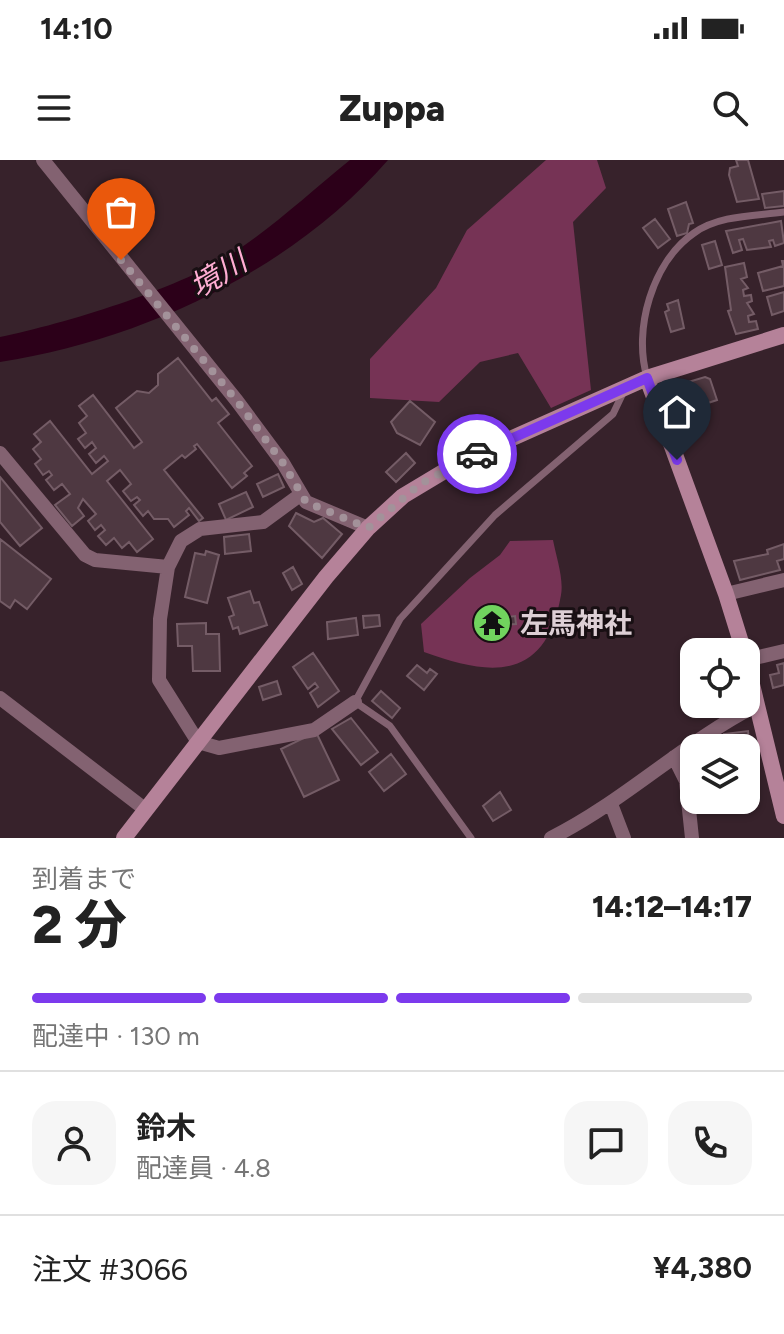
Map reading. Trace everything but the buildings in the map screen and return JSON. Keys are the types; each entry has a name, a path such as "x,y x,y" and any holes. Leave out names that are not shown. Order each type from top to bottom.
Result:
{"street":[{"path":"43,160 237,401 283,463 306,502 368,528"},
{"path":"124,838 368,528 403,496 439,472 647,378 784,335"},
{"path":"647,378 740,638"},
{"path":"0,453 85,555 95,560 168,567"},
{"path":"300,495 263,522 200,529 181,541 168,567 160,619 159,680 198,742 219,748 314,730 355,702"},
{"path":"726,594 784,580"},
{"path":"760,657 784,651"},
{"path":"0,698 146,810"},
{"path":"760,717 784,816"},
{"path":"551,838 611,804 716,726 732,718"},
{"path":"674,757 686,781 692,838"},
{"path":"611,804 624,838"}],"lane":[{"path":"647,378 644,342 646,304 678,249 695,232 726,220 784,212"},
{"path":"471,838 390,726 355,702 400,619 495,515 613,414 626,387"}],"shaded area":[{"path":"546,160 597,160 606,188 573,222 591,390 551,408 518,353 480,362 439,402 370,398 370,359 436,288 467,230"},
{"path":"553,540 561,575 561,595 554,623 543,644 529,657 512,665 493,668 472,666 424,652 421,624 470,578 500,555 510,541"}],"water":[{"name":"境川","path":"350,160 388,160 350,199 307,235 261,266 212,294 107,337 54,352 0,362 0,337 122,303 212,266 264,231"}],"way so far":[{"path":"121,260 237,401 283,463 306,502 368,528 420,484 477,454"}],"place":[{"name":"左馬神社","path":"492,623"}],"route":[{"path":"477,454 647,378 677,460"}]}
